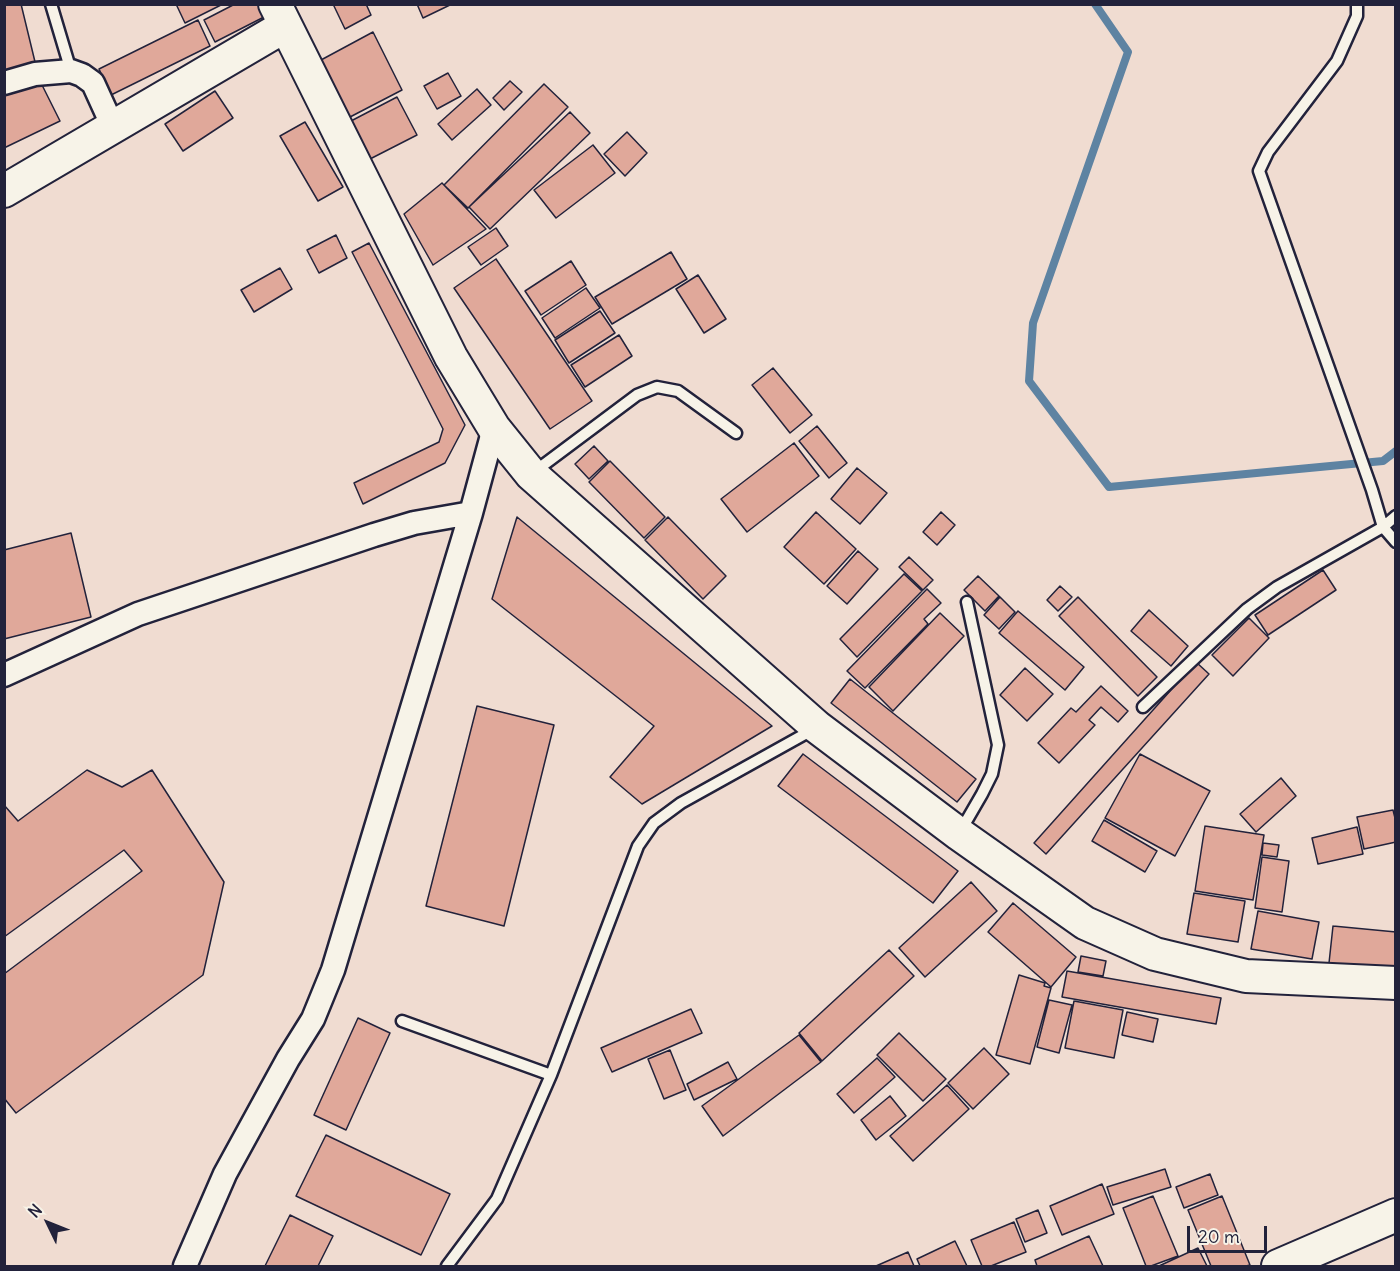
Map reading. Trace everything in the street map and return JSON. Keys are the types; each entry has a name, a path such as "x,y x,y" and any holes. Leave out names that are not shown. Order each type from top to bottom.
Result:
{"main road":[{"path":"4,191 113,127 280,15 451,357 494,428 531,474 817,727 959,834 1085,923 1155,954 1245,976 1395,982"},
{"path":"1278,1266 1395,1215"}],"street":[{"path":"4,83 35,74 71,71 82,75 93,83 113,127"},
{"path":"185,1266 225,1174 288,1059 313,1019 333,970 471,513 494,428"},
{"path":"4,675 138,615 374,535 414,523 471,513"}],"lane":[{"path":"51,4 71,71"},
{"path":"1357,4 1357,16 1336,61 1268,152 1259,171 1383,527 1395,542"},
{"path":"531,474 637,395 657,387 678,391 736,433"},
{"path":"1143,707 1247,609 1277,587 1383,527 1395,516"},
{"path":"959,834 992,774 998,745 967,602"},
{"path":"447,1266 496,1199 552,1075 638,846 654,823 681,803 817,727"},
{"path":"402,1021 552,1075"}],"building":[{"path":"4,4 21,4 36,66 4,74"},
{"path":"176,4 223,4 185,23"},
{"path":"235,4 258,4 264,17 215,42 204,20"},
{"path":"333,4 366,4 371,15 345,29"},
{"path":"417,4 452,4 423,18"},
{"path":"198,20 210,46 111,95 99,69"},
{"path":"373,32 402,90 350,117 321,60"},
{"path":"448,73 461,96 437,109 424,86"},
{"path":"38,77 60,121 4,148 4,94"},
{"path":"510,81 522,92 504,110 493,98"},
{"path":"544,84 568,107 468,208 444,185"},
{"path":"477,89 491,105 452,140 438,124"},
{"path":"215,91 233,118 183,151 165,124"},
{"path":"397,97 417,135 370,159 351,121"},
{"path":"570,112 590,133 490,229 469,207"},
{"path":"305,122 343,187 318,201 280,136"},
{"path":"627,132 647,153 625,176 604,154"},
{"path":"593,145 615,173 556,218 534,190"},
{"path":"442,183 486,229 433,265 404,214"},
{"path":"496,228 508,246 481,265 468,247"},
{"path":"336,235 347,258 319,273 307,250"},
{"path":"369,243 465,425 445,463 363,504 354,483 439,442 443,429 352,252"},
{"path":"671,252 687,279 612,324 595,297"},
{"path":"496,259 592,401 550,429 454,288"},
{"path":"571,261 586,285 541,315 525,291"},
{"path":"280,268 292,289 254,312 241,290"},
{"path":"698,275 726,319 704,333 676,289"},
{"path":"586,288 600,308 555,338 542,318"},
{"path":"600,311 615,333 569,363 555,340"},
{"path":"619,335 632,356 585,387 571,365"},
{"path":"773,368 812,415 790,433 752,385"},
{"path":"817,426 847,463 829,478 799,441"},
{"path":"794,443 819,476 747,532 721,499"},
{"path":"594,446 608,461 589,479 575,464"},
{"path":"610,461 665,517 644,538 589,482"},
{"path":"857,468 887,493 860,524 831,499"},
{"path":"816,512 856,549 824,584 784,547"},
{"path":"941,512 955,525 937,545 923,532"},
{"path":"517,517 772,726 642,804 610,777 654,726 492,599"},
{"path":"668,517 726,576 703,599 645,540"},
{"path":"71,533 91,617 4,639 4,550"},
{"path":"858,551 878,569 847,604 827,586"},
{"path":"909,557 933,580 923,590 899,567"},
{"path":"1323,570 1336,590 1268,635 1255,615"},
{"path":"904,574 922,591 857,657 840,639"},
{"path":"978,576 999,596 985,611 964,590"},
{"path":"1060,586 1072,597 1058,611 1047,600"},
{"path":"927,589 941,603 924,619 928,624 865,688 847,671"},
{"path":"1000,597 1015,612 999,629 984,615"},
{"path":"1078,597 1157,677 1138,696 1059,616"},
{"path":"1149,610 1188,646 1171,666 1131,631"},
{"path":"1018,611 1084,667 1065,690 999,633"},
{"path":"940,613 964,636 893,711 869,687"},
{"path":"1249,618 1269,638 1233,676 1212,655"},
{"path":"1196,662 1209,674 1046,854 1034,843"},
{"path":"1025,668 1053,694 1027,721 1000,695"},
{"path":"850,679 976,779 957,802 831,703"},
{"path":"1101,686 1128,711 1118,722 1101,707 1089,720 1095,725 1059,763 1038,743 1071,708 1076,712"},
{"path":"477,706 554,725 504,926 426,906"},
{"path":"803,754 958,871 933,903 778,786"},
{"path":"1140,754 1210,791 1175,856 1105,818"},
{"path":"87,770 122,787 152,770 224,882 203,975 16,1113 4,1098 4,974 142,871 124,850 4,937 4,805 18,821"},
{"path":"1281,778 1296,796 1256,832 1240,814"},
{"path":"1393,810 1396,822 1396,842 1364,849 1357,817"},
{"path":"1104,820 1157,851 1145,872 1092,841"},
{"path":"1205,826 1264,835 1253,900 1195,891"},
{"path":"1357,827 1363,854 1318,864 1312,838"},
{"path":"1263,843 1279,845 1277,857 1262,855"},
{"path":"1262,857 1289,861 1282,912 1255,908"},
{"path":"971,882 997,911 925,977 899,948"},
{"path":"1194,893 1245,901 1238,942 1187,934"},
{"path":"1013,903 1076,957 1051,987 988,932"},
{"path":"1258,911 1319,922 1312,959 1251,949"},
{"path":"1333,926 1396,932 1396,970 1329,963"},
{"path":"889,950 914,976 822,1061 799,1033"},
{"path":"1081,956 1106,961 1103,976 1078,972"},
{"path":"1067,971 1221,998 1216,1024 1062,997"},
{"path":"1019,975 1045,983 1044,986 1051,988 1030,1064 996,1055"},
{"path":"1049,1000 1072,1005 1059,1053 1037,1047"},
{"path":"1074,1001 1123,1010 1114,1058 1065,1048"},
{"path":"691,1009 702,1033 612,1072 601,1048"},
{"path":"1127,1012 1158,1019 1153,1042 1122,1035"},
{"path":"358,1018 390,1033 346,1130 314,1115"},
{"path":"899,1033 946,1079 923,1101 877,1055"},
{"path":"799,1035 821,1062 723,1136 702,1106"},
{"path":"984,1048 1009,1074 973,1109 948,1083"},
{"path":"670,1050 686,1090 664,1099 648,1059"},
{"path":"877,1058 895,1077 854,1113 837,1094"},
{"path":"728,1062 737,1079 694,1100 687,1084"},
{"path":"947,1085 969,1109 913,1161 890,1136"},
{"path":"890,1096 906,1116 876,1140 861,1120"},
{"path":"326,1135 450,1194 421,1255 296,1196"},
{"path":"1165,1169 1171,1187 1113,1205 1107,1187"},
{"path":"1210,1174 1218,1195 1184,1208 1176,1187"},
{"path":"1102,1184 1114,1214 1062,1235 1050,1206"},
{"path":"1153,1196 1178,1256 1146,1266 1123,1208"},
{"path":"1222,1196 1250,1265 1211,1266 1188,1210"},
{"path":"1038,1210 1047,1233 1025,1242 1016,1219"},
{"path":"290,1215 333,1236 318,1266 265,1266"},
{"path":"1014,1222 1026,1252 991,1266 982,1266 971,1240"},
{"path":"1089,1236 1103,1266 1037,1266 1035,1260"},
{"path":"955,1241 967,1266 920,1266 917,1259"},
{"path":"1198,1248 1207,1266 1159,1266"},
{"path":"908,1252 914,1266 876,1266"}],"waterway":[{"path":"1095,4 1128,52 1033,323 1029,381 1109,487 1383,461 1396,451"}]}
